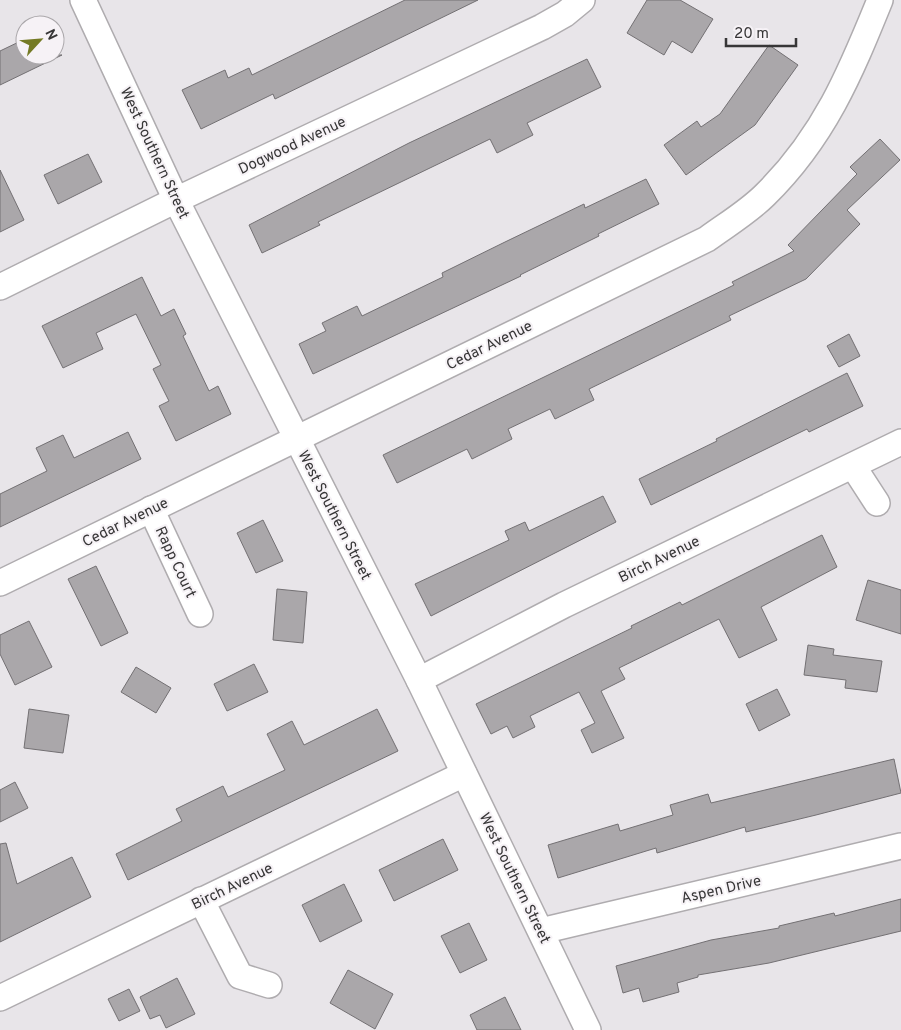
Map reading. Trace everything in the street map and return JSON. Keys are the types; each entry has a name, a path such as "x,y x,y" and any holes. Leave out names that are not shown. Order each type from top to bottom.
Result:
{"street":[{"name":"West Southern Street","path":"83,0 176,200 419,680 588,1030"},
{"name":"Dogwood Avenue","path":"0,287 176,200 542,27 565,14 582,0"},
{"name":"Cedar Avenue","path":"0,583 707,239 749,209 765,194 810,142 828,116 846,84 880,0"},
{"name":"Birch Avenue","path":"419,680 564,605 901,442"},
{"path":"853,466 877,504"},
{"name":"Rapp Court","path":"151,509 200,614"},
{"name":"Birch Avenue","path":"0,998 464,774"},
{"name":"Aspen Drive","path":"541,931 901,846"},
{"path":"202,900 240,976 269,985"}],"building":[{"path":"405,0 478,0 275,99 273,94 201,129 182,90 225,70 228,78 249,68 252,75"},
{"path":"647,0 680,0 713,19 692,53 672,41 664,55 627,33"},
{"path":"15,44 15,65 41,65 0,85 0,51"},
{"path":"769,45 798,65 755,125 686,175 664,145 697,121 701,127 720,114"},
{"path":"587,59 601,87 527,123 533,135 497,153 490,139 318,222 320,225 262,253 249,225 409,143"},
{"path":"880,139 900,160 847,210 860,224 806,279 729,316 731,320 589,389 594,400 555,419 550,409 508,429 512,439 472,459 467,449 397,483 383,455 734,285 732,282 794,251 788,245 857,174 850,167"},
{"path":"88,154 102,182 58,204 44,175"},
{"path":"0,170 24,220 0,232"},
{"path":"646,179 659,204 598,234 599,236 521,276 313,374 299,344 326,331 322,323 357,306 362,316 443,277 442,273 505,242 584,204 585,208"},
{"path":"142,277 161,316 174,309 186,334 183,336 209,391 218,386 231,414 176,441 159,406 169,401 153,369 161,365 136,314 96,333 103,349 63,368 42,326"},
{"path":"849,334 860,356 839,367 827,346"},
{"path":"847,373 863,406 809,432 807,429 651,505 639,479 717,441 716,439"},
{"path":"128,432 141,459 0,527 0,494 47,471 36,448 63,435 74,458"},
{"path":"603,496 616,522 431,616 415,584 509,540 505,531 525,522 529,531"},
{"path":"263,520 283,561 256,573 237,533"},
{"path":"822,535 837,567 761,607 777,640 739,658 719,619 619,668 625,679 601,691 624,738 592,753 581,730 595,723 579,692 530,716 535,727 513,738 507,726 491,734 476,704 632,628 631,626 680,602 682,605"},
{"path":"96,566 128,633 101,646 68,579"},
{"path":"868,580 901,590 901,634 856,620"},
{"path":"277,589 307,592 303,643 273,640"},
{"path":"29,621 52,667 15,685 0,654 0,635"},
{"path":"808,645 834,649 833,655 882,661 877,692 845,688 846,680 804,675"},
{"path":"254,664 268,692 227,711 214,684"},
{"path":"136,667 171,688 156,713 121,692"},
{"path":"777,689 790,715 759,731 746,704"},
{"path":"29,709 69,715 63,753 24,748"},
{"path":"377,709 398,751 128,880 116,854 182,821 176,809 223,786 228,797 285,770 267,734 292,721 304,745"},
{"path":"894,759 901,793 816,815 746,832 745,827 657,853 656,848 558,878 548,845 618,824 620,831 673,815 670,805 708,794 711,803"},
{"path":"15,782 28,808 0,822 0,790"},
{"path":"443,839 458,870 394,901 379,870"},
{"path":"6,843 17,884 72,857 91,897 0,942 0,844"},
{"path":"344,884 362,921 320,942 302,905"},
{"path":"901,899 901,931 769,963 698,975 698,977 677,983 679,992 643,1002 639,988 623,993 616,966 711,940 779,928 779,926 834,913 835,916"},
{"path":"469,923 487,960 460,973 441,936"},
{"path":"348,970 393,994 375,1029 330,1003"},
{"path":"177,978 195,1014 166,1028 160,1015 150,1019 140,997"},
{"path":"129,989 140,1011 119,1021 108,999"},
{"path":"505,997 521,1030 477,1030 470,1015"}]}
